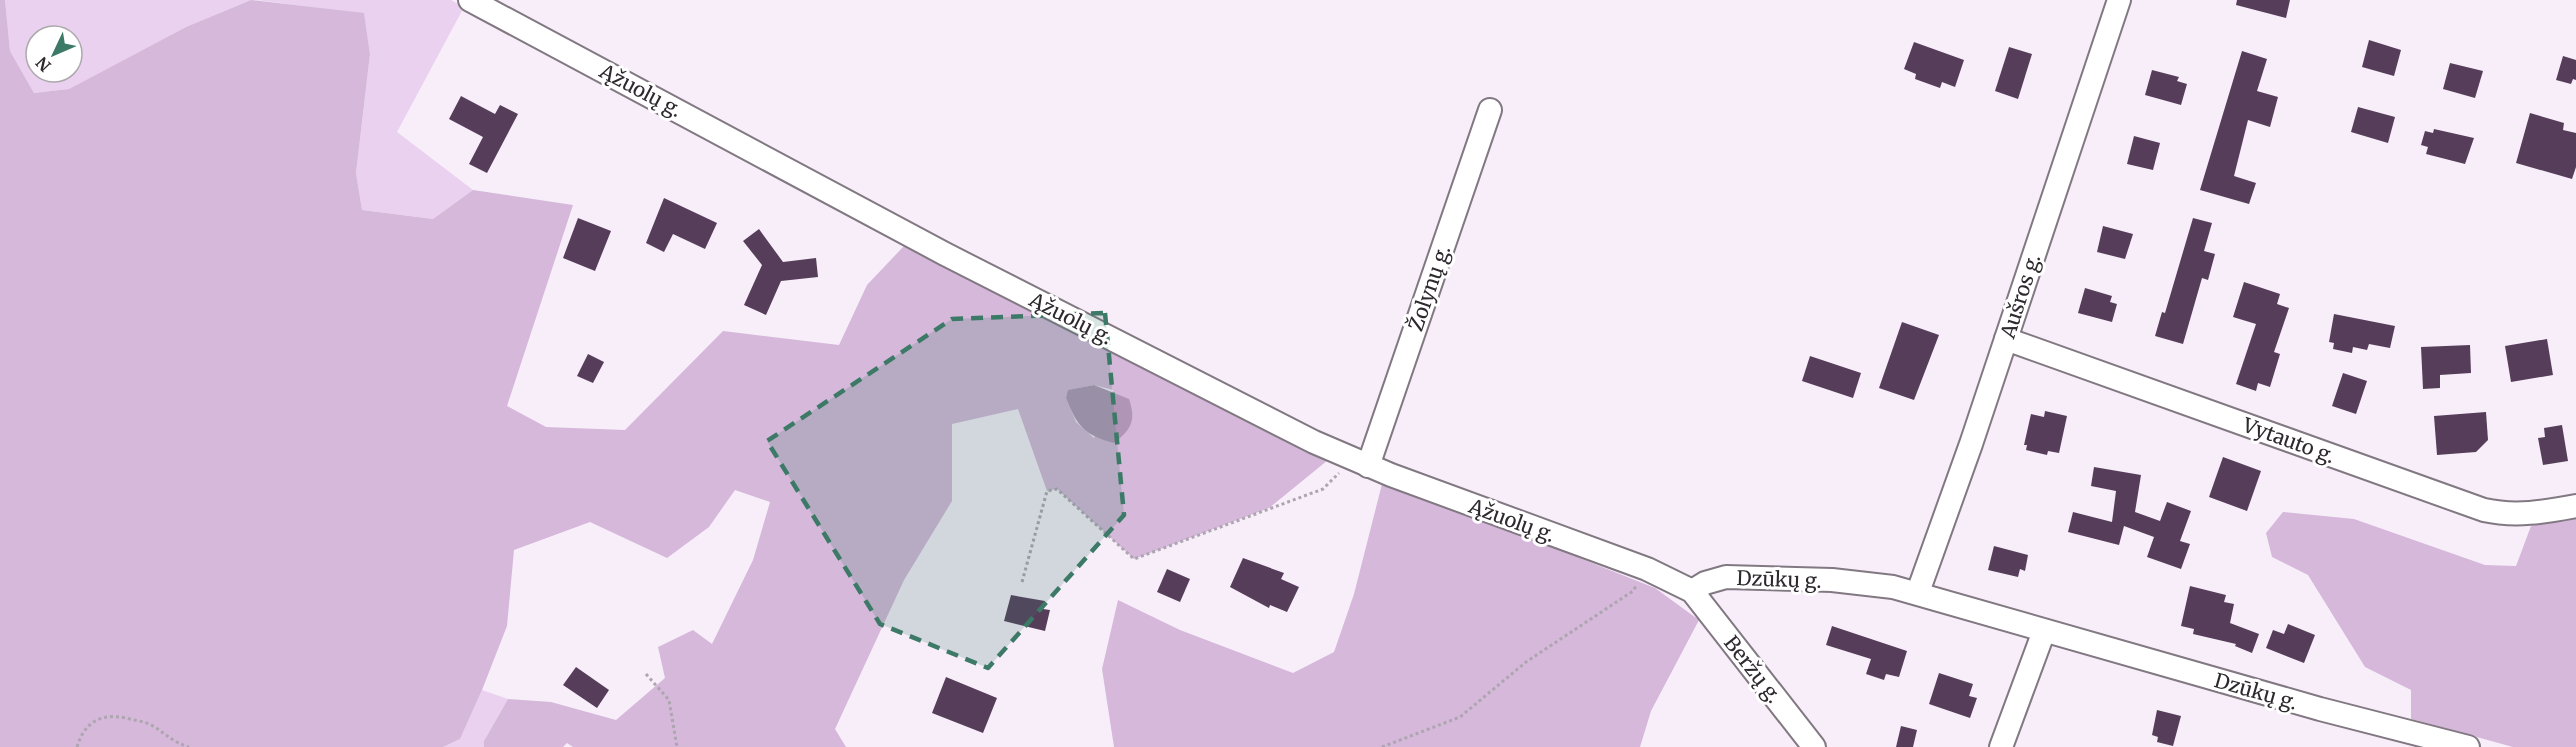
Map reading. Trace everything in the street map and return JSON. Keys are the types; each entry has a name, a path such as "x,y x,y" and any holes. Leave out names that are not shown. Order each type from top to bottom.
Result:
{"street":[{"name":"Ąžuolų g.","path":"470,0 945,254 1346,456 1647,569 1692,591"},
{"name":"Aušros g.","path":"1918,592 2006,339 2119,0"},
{"name":"Žolynų g.","path":"1368,466 1490,110"},
{"name":"Vytauto g.","path":"2006,339 2484,510 2507,515 2532,514 2576,506"},
{"name":"Dzūkų g.","path":"1692,591 1705,583 1726,577 1832,580 1918,592 2044,631 2320,709 2468,747"},
{"name":"Beržų g.","path":"1692,591 1814,747"},
{"path":"2001,747 2044,631"}],"path":[{"path":"1022,582 1047,491 1057,489 1134,559 1323,489 1337,476 1346,456"},
{"path":"1382,747 1460,717 1526,662 1633,591 1647,569"},
{"path":"646,674 669,700 676,747"},
{"path":"77,747 81,734 96,718 116,716 151,724 177,744 189,747"}],"highlighted area":[{"path":"1105,313 1124,515 988,668 880,624 767,441 952,319"}],"shaded area":[{"path":"0,0 5,0 10,51 24,76 24,84 29,84 34,93 69,89 84,84 84,81 186,27 251,0 364,13 370,54 356,173 362,210 433,219 473,190 573,205 507,406 546,427 625,430 723,331 839,345 867,285 904,246 1328,460 1269,508 1134,559 1057,489 1047,491 1018,409 952,424 952,501 904,580 835,729 846,747 573,747 567,743 563,747 484,747 484,741 508,699 551,702 616,720 665,678 658,647 693,630 712,644 753,560 770,502 735,490 709,527 667,558 590,522 514,550 507,626 460,739 443,747 0,747","holes":["1094,385 1113,390 1094,438 1076,422 1066,398 1069,390"]},
{"path":"5,0 251,0 186,27 84,81 84,24 24,24 24,76 10,51"},
{"path":"257,0 451,0 464,7 397,132 473,190 433,219 362,210 356,173 370,54 364,14"},
{"path":"29,84 78,84 69,89 34,93"},
{"path":"1094,385 1129,399 1132,413 1131,424 1114,443 1095,437 1083,428 1074,416 1066,398 1068,390"},
{"path":"1383,480 1655,588 1699,620 1651,711 1640,747 1114,747 1102,669 1118,600 1180,630 1293,673 1334,652 1354,594"},
{"path":"2283,512 2354,519 2485,565 2516,566 2531,526 2576,517 2576,747 2513,747 2411,719 2411,690 2365,667 2308,575 2272,557 2266,533"},
{"path":"482,690 508,699 484,741 484,747 443,747 460,739"}],"building":[{"path":"2237,0 2290,0 2286,18 2236,5"},
{"path":"2369,40 2401,50 2394,76 2362,67"},
{"path":"1914,42 1964,60 1955,87 1942,82 1940,88 1915,79 1916,74 1904,69"},
{"path":"2009,47 2032,54 2018,99 1995,91"},
{"path":"2242,51 2267,59 2257,91 2278,97 2270,127 2248,120 2234,176 2256,183 2249,204 2200,190"},
{"path":"2563,56 2576,60 2576,80 2573,79 2571,84 2556,80"},
{"path":"2450,63 2483,71 2475,98 2443,89"},
{"path":"2152,70 2179,77 2177,81 2187,84 2181,105 2145,95"},
{"path":"461,96 495,114 500,105 518,114 487,173 469,164 483,137 449,119"},
{"path":"2358,107 2395,117 2388,143 2351,132"},
{"path":"2530,113 2564,123 2563,130 2576,133 2576,167 2572,179 2516,163"},
{"path":"2434,129 2474,138 2465,164 2426,154 2428,147 2421,145 2425,131 2433,133"},
{"path":"2134,136 2160,143 2153,170 2127,164"},
{"path":"664,198 717,223 705,249 673,234 664,252 646,243"},
{"path":"578,218 611,231 595,271 563,258"},
{"path":"2193,218 2212,223 2204,251 2215,254 2208,280 2202,278 2183,344 2155,336 2162,312 2165,313"},
{"path":"2103,226 2133,234 2125,259 2097,252"},
{"path":"759,229 783,262 816,258 818,277 781,281 766,315 744,305 762,265 743,241"},
{"path":"2244,282 2280,294 2277,304 2289,308 2274,352 2280,354 2270,387 2258,383 2256,391 2236,384 2256,324 2233,317"},
{"path":"2085,288 2112,296 2110,302 2117,304 2112,322 2078,313"},
{"path":"2334,314 2395,326 2390,348 2369,344 2367,350 2353,347 2352,353 2333,349 2334,343 2329,342"},
{"path":"1902,322 1939,335 1914,400 1879,388"},
{"path":"2547,339 2553,375 2511,382 2505,346"},
{"path":"2470,345 2471,373 2440,375 2440,388 2423,389 2421,347"},
{"path":"588,354 604,362 593,383 577,376"},
{"path":"1810,356 1861,373 1853,398 1802,381"},
{"path":"2343,373 2367,381 2356,414 2332,406"},
{"path":"2045,411 2067,416 2059,453 2048,451 2047,455 2026,450 2027,445 2024,445 2031,414 2044,417"},
{"path":"2486,412 2488,440 2476,452 2437,455 2434,416"},
{"path":"2562,425 2568,461 2543,465 2538,438 2545,437 2544,428"},
{"path":"2223,457 2261,471 2247,511 2209,497"},
{"path":"2094,467 2141,475 2135,512 2160,521 2167,502 2191,511 2180,541 2190,544 2181,569 2147,557 2154,537 2124,526 2119,545 2068,532 2073,512 2112,522 2116,491 2091,486"},
{"path":"1994,546 2028,555 2025,571 2020,569 2018,577 1988,570"},
{"path":"1243,558 1284,573 1281,579 1299,587 1287,612 1270,605 1269,608 1230,587"},
{"path":"1167,569 1190,579 1180,602 1157,592"},
{"path":"2190,586 2226,595 2224,602 2234,604 2230,623 2259,634 2252,653 2235,646 2236,644 2193,634 2194,629 2181,626"},
{"path":"1011,595 1045,601 1043,609 1050,610 1045,631 1004,621"},
{"path":"2288,624 2315,635 2304,663 2266,648 2273,630 2284,634"},
{"path":"1832,626 1907,651 1899,677 1886,674 1884,680 1866,674 1871,659 1826,645"},
{"path":"576,667 609,690 597,708 563,685"},
{"path":"1939,673 1973,684 1969,696 1977,698 1970,718 1929,704"},
{"path":"946,677 997,698 983,733 932,713"},
{"path":"2157,710 2181,716 2173,746 2157,742 2158,737 2152,735"},
{"path":"1901,726 1917,730 1913,747 1896,747"}]}
